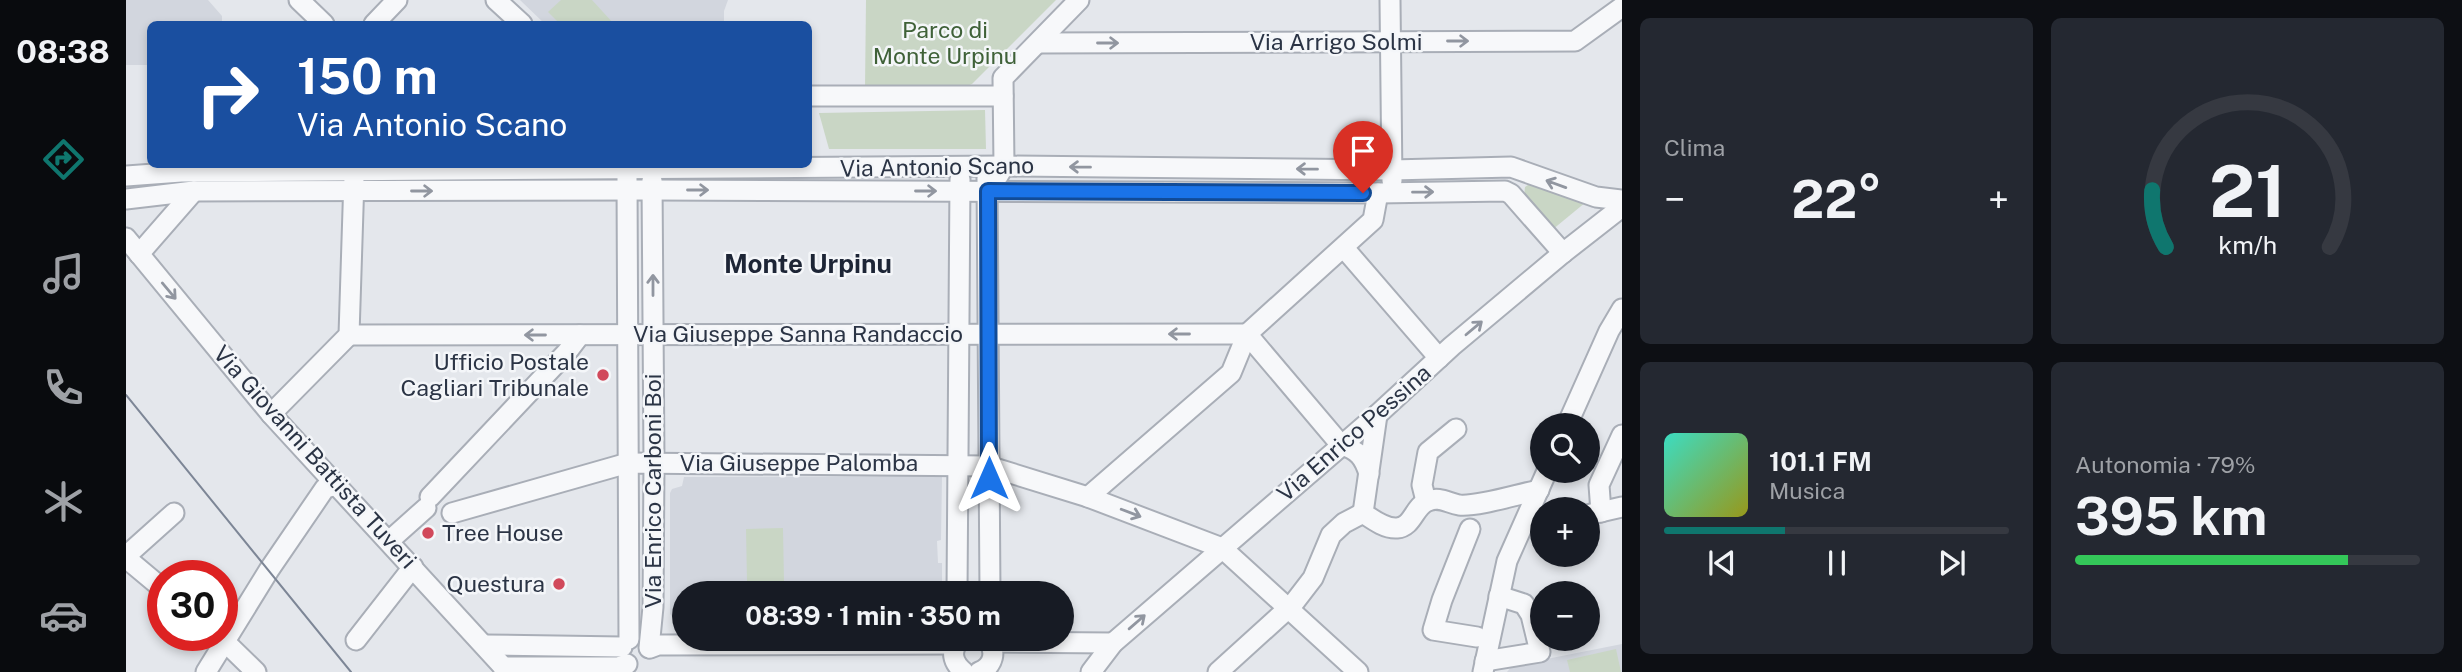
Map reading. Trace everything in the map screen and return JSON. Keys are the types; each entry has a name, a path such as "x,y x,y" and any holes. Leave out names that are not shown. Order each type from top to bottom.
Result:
{"street":[{"path":"299,0 321,21"},
{"path":"377,21 397,0"},
{"path":"496,0 519,21"},
{"path":"990,581 988,191 996,166 1003,78 1079,0"},
{"path":"1088,497 1231,373 1247,334 1373,220 1392,170 1390,0"},
{"name":"Via Arrigo Solmi","path":"1039,43 1574,41 1622,7"},
{"path":"812,96 1003,96"},
{"name":"Via Antonio Scano","path":"812,168 996,166 1392,170 1510,167 1596,197 1622,200"},
{"path":"957,581 960,167"},
{"name":"Via Antonio Scano","path":"126,199 354,176 574,168"},
{"name":"Via Antonio Scano","path":"620,168 800,168"},
{"name":"Via Enrico Carboni Boi","path":"628,657 626,180 639,169 649,173 653,190 653,607 649,648"},
{"path":"1520,171 1511,194 1563,253"},
{"name":"Via Antonio Scano","path":"126,176 181,172 354,176 626,190 1385,193 1505,191 1511,194"},
{"path":"271,414 349,335 354,176"},
{"path":"131,246 194,191"},
{"name":"Via Enrico Pessina","path":"1091,672 1113,643 1377,415 1439,358 1618,210 1622,200"},
{"name":"Via Giovanni Battista Tuveri","path":"131,246 271,414 485,645 505,670"},
{"path":"1344,248 1439,358"},
{"path":"1572,413 1609,331 1622,309"},
{"path":"1247,334 1341,445 1359,452 1370,474"},
{"name":"Via Giuseppe Sanna Randaccio","path":"349,335 1247,334"},
{"path":"389,541 558,362 580,335"},
{"path":"1363,513 1377,415"},
{"path":"1426,501 1422,485 1428,452 1456,429"},
{"path":"1596,497 1598,485 1622,435"},
{"name":"Via Giuseppe Palomba","path":"452,513 628,463 957,464 988,466 1088,497 1222,548"},
{"path":"1538,497 1542,483"},
{"path":"238,614 325,488 337,485"},
{"path":"1363,513 1394,529 1405,526 1426,501 1434,499 1458,505 1473,504 1539,490"},
{"path":"1600,512 1622,507"},
{"path":"147,575 126,557 174,513"},
{"path":"1218,672 1287,609 1313,578 1331,535 1344,523 1363,513"},
{"path":"1499,596 1524,604 1531,615 1539,652 1484,667 1499,596 1507,561 1530,528"},
{"path":"1470,529 1433,630 1477,637"},
{"path":"1222,548 1357,672"},
{"path":"356,640 413,567"},
{"path":"1074,642 1113,643"},
{"path":"485,645 628,657 639,666 646,662 649,648 672,645"},
{"path":"206,672 215,651"},
{"path":"234,651 256,672"},
{"path":"955,651 954,659 964,672"},
{"path":"979,672 990,666 993,658 991,651"},
{"path":"505,670 618,667 628,657"}],"shaded area":[{"path":"126,0 208,0 222,16 222,21 147,21 147,65 126,65"},
{"path":"520,0 728,0 724,21 542,21"},
{"path":"942,476 941,540 937,541 938,563 942,563 942,581 672,581 672,616 670,493 672,489 682,486 684,477"},
{"path":"1622,644 1622,672 1507,672 1512,666 1587,651 1600,651 1600,648"}],"green space":[{"path":"561,0 592,0 611,21 557,21 548,12"},
{"name":"Parco di Monte Urpinu","path":"866,0 1056,0 972,84 965,87 865,88"},
{"path":"985,110 986,149 829,149 819,113"},
{"path":"1531,183 1586,202 1552,230 1524,196 1525,187"},
{"path":"783,528 784,581 747,581 746,529"},
{"path":"1616,649 1621,672 1570,672 1567,660"}],"tram line":[{"path":"126,395 351,672"}],"place":[{"name":"Ufficio Postale Cagliari Tribunale","path":"603,375"},
{"name":"Tree House","path":"428,533"},
{"name":"Questura","path":"559,584"}],"district":[{"name":"Monte Urpinu","path":"808,264"}],"route":[{"path":"989,478 988,191 1363,193"}]}
